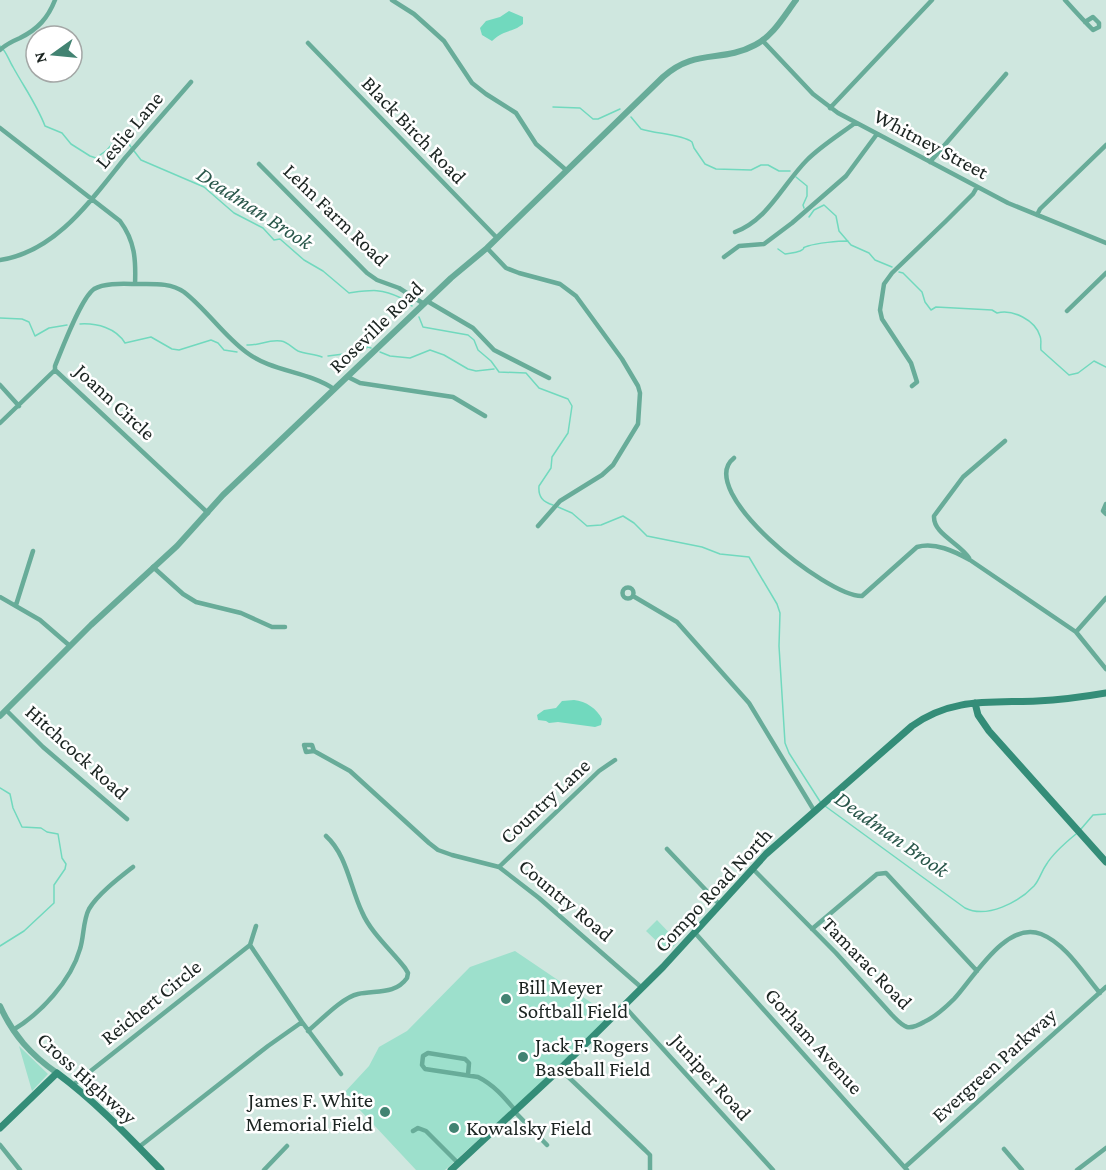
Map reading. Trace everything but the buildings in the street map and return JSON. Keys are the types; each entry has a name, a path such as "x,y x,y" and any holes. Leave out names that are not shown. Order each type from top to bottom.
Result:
{"main road":[{"name":"Compo Road North","path":"451,1170 560,1068 696,934 752,868 917,723 946,708 975,703 1048,700 1106,693"},
{"path":"975,703 980,719 997,740 1106,862"},
{"path":"0,1128 57,1073"},
{"name":"Cross Highway","path":"57,1073 161,1170"}],"street":[{"path":"0,50 41,25 55,0"},
{"path":"392,0 433,30 444,41 472,83 516,113 536,144 566,170"},
{"name":"Roseville Road","path":"0,716 70,646 177,546 223,495 425,302 487,248 646,93 679,64 745,50 762,40 778,24 796,0"},
{"path":"830,108 932,0"},
{"path":"1065,0 1085,21"},
{"name":"Whitney Street","path":"762,40 813,94 830,108 855,123 1013,206 1106,243"},
{"name":"Black Birch Road","path":"308,44 497,238"},
{"path":"930,162 1006,74"},
{"name":"Leslie Lane","path":"0,260 27,252 48,240 93,199 191,81"},
{"path":"735,232 760,216 808,159 855,123"},
{"path":"0,128 120,221 131,238 136,258 135,284"},
{"path":"724,257 739,246 764,244 792,223 846,176 877,134"},
{"path":"1037,215 1040,209 1106,145"},
{"name":"Lehn Farm Road","path":"259,164 367,273 473,328 494,350 549,378"},
{"path":"912,387 917,382 914,368 880,315 884,284 892,273 960,208 977,187"},
{"path":"487,248 506,268 560,284 576,296 622,359 638,386 640,404 636,430 614,465 602,475 572,492 538,526"},
{"path":"1067,311 1106,273"},
{"name":"Joann Circle","path":"208,513 55,370 79,312 94,289 104,285 169,285 191,298 251,355 264,362 325,383 334,389"},
{"path":"0,423 55,370"},
{"path":"348,377 360,383 453,397 485,416"},
{"path":"0,385 19,406"},
{"path":"970,560 965,551 936,527 934,516 963,477 1005,441"},
{"path":"735,458 727,469 730,493 755,525 787,555 820,577 858,596 866,593 920,546 952,550 1076,632 1106,669"},
{"path":"1106,504 1103,512 1106,514"},
{"path":"16,605 33,551"},
{"path":"153,567 196,603 241,613 272,627 285,627"},
{"path":"633,596 677,622 748,703 821,807"},
{"path":"0,597 39,620 70,646"},
{"path":"1076,632 1106,598"},
{"name":"Hitchcock Road","path":"6,710 43,747 127,819"},
{"name":"Country Road","path":"314,751 351,771 438,850 499,867 539,898 642,988"},
{"name":"Country Lane","path":"499,867 599,771 615,760"},
{"path":"308,1030 345,1000 356,994 394,989 407,978 408,973 362,913 339,852 326,836"},
{"path":"667,849 720,905"},
{"path":"13,1030 37,1013 51,999 77,958 91,906 133,867"},
{"name":"Tamarac Road","path":"752,868 836,953 892,1016 909,1028 933,1018 954,999 990,956 1012,937 1033,932 1057,944 1100,993"},
{"path":"812,929 877,874 886,873 976,971"},
{"path":"256,926 250,945 302,1022 341,1074"},
{"name":"Gorham Avenue","path":"696,934 906,1169"},
{"name":"Reichert Circle","path":"73,1086 250,945"},
{"name":"Evergreen Parkway","path":"906,1169 1106,987"},
{"name":"Cross Highway","path":"0,1006 13,1030 31,1052 57,1073"},
{"name":"Juniper Road","path":"624,1006 772,1170"},
{"path":"139,1148 268,1046 302,1022"},
{"path":"468,1075 469,1063 465,1059 428,1053 423,1056 422,1065 425,1069 478,1077 492,1085 547,1145"},
{"path":"560,1068 650,1155 650,1170"},
{"path":"412,1131 418,1128 426,1131 458,1163"},
{"path":"0,1145 20,1170"},
{"path":"264,1170 287,1146"},
{"path":"1077,1170 1106,1148"},
{"path":"1004,1149 1022,1170"}],"shaded area":[{"path":"509,11 523,17 523,24 492,41 482,35 480,28 486,21 500,17"},
{"path":"562,701 583,702 594,709 602,719 601,725 595,727 538,720 537,715 544,710 556,708"},
{"path":"657,920 678,942 668,952 646,931"},
{"path":"515,951 611,1016 445,1170 416,1170 344,1093 369,1066 379,1047 407,1031 470,967"},
{"path":"19,1046 48,1074 32,1091"}],"waterway":[{"name":"Deadman Brook","path":"0,46 45,126 62,133 71,144 96,158 107,150 118,137 127,141 131,147"},
{"path":"553,107 580,108 593,119 620,109"},
{"path":"631,117 641,129 682,137 692,142 705,164 716,169 751,170 761,165 768,165 779,171 790,171"},
{"name":"Deadman Brook","path":"134,151 141,160 204,187 234,213 263,228 274,240 280,239 349,293 382,291 406,300 412,306"},
{"path":"796,177 807,186 804,208"},
{"path":"809,217 814,210 824,205 836,216 839,231 851,245 869,253 875,260 892,267"},
{"path":"778,249 785,254 798,252 812,245 848,241"},
{"path":"899,272 903,273 922,292 931,310 936,307 992,310 997,313 1010,313 1023,317 1037,330 1041,338 1041,350 1069,375 1078,373 1094,361 1106,367"},
{"name":"Deadman Brook","path":"419,317 423,327 468,335 474,340 478,350 491,361 499,372 526,373 539,388 568,399 572,406 568,433 552,457 551,468 539,486 542,498 553,505"},
{"path":"0,318 22,319 29,322 35,336 49,328 67,325"},
{"path":"80,324 93,324 111,330 125,343 151,337 172,349 179,350 211,340 218,343 224,350 237,352"},
{"path":"247,345 281,341 298,351 322,357"},
{"path":"328,356 371,348"},
{"path":"380,352 390,356 410,358 430,350 468,369 476,371 494,369"},
{"name":"Deadman Brook","path":"558,507 572,513 587,526 601,525 623,516 647,536 702,547 720,554 749,557 780,613 779,646 785,743 821,803"},
{"path":"0,788 10,794 13,808 22,827 41,828 58,834 62,858 66,864 54,885 54,903 24,931 0,946"},
{"name":"Deadman Brook","path":"825,806 965,908 974,911 1002,907 1028,892 1038,881 1056,852 1076,834"},
{"name":"Deadman Brook","path":"1081,829 1093,815 1106,814"}],"place":[{"name":"Bill Meyer Softball Field","path":"506,999"},
{"name":"Jack F. Rogers Baseball Field","path":"523,1057"},
{"name":"James F. White Memorial Field","path":"385,1112"},
{"name":"Kowalsky Field","path":"454,1128"}]}
